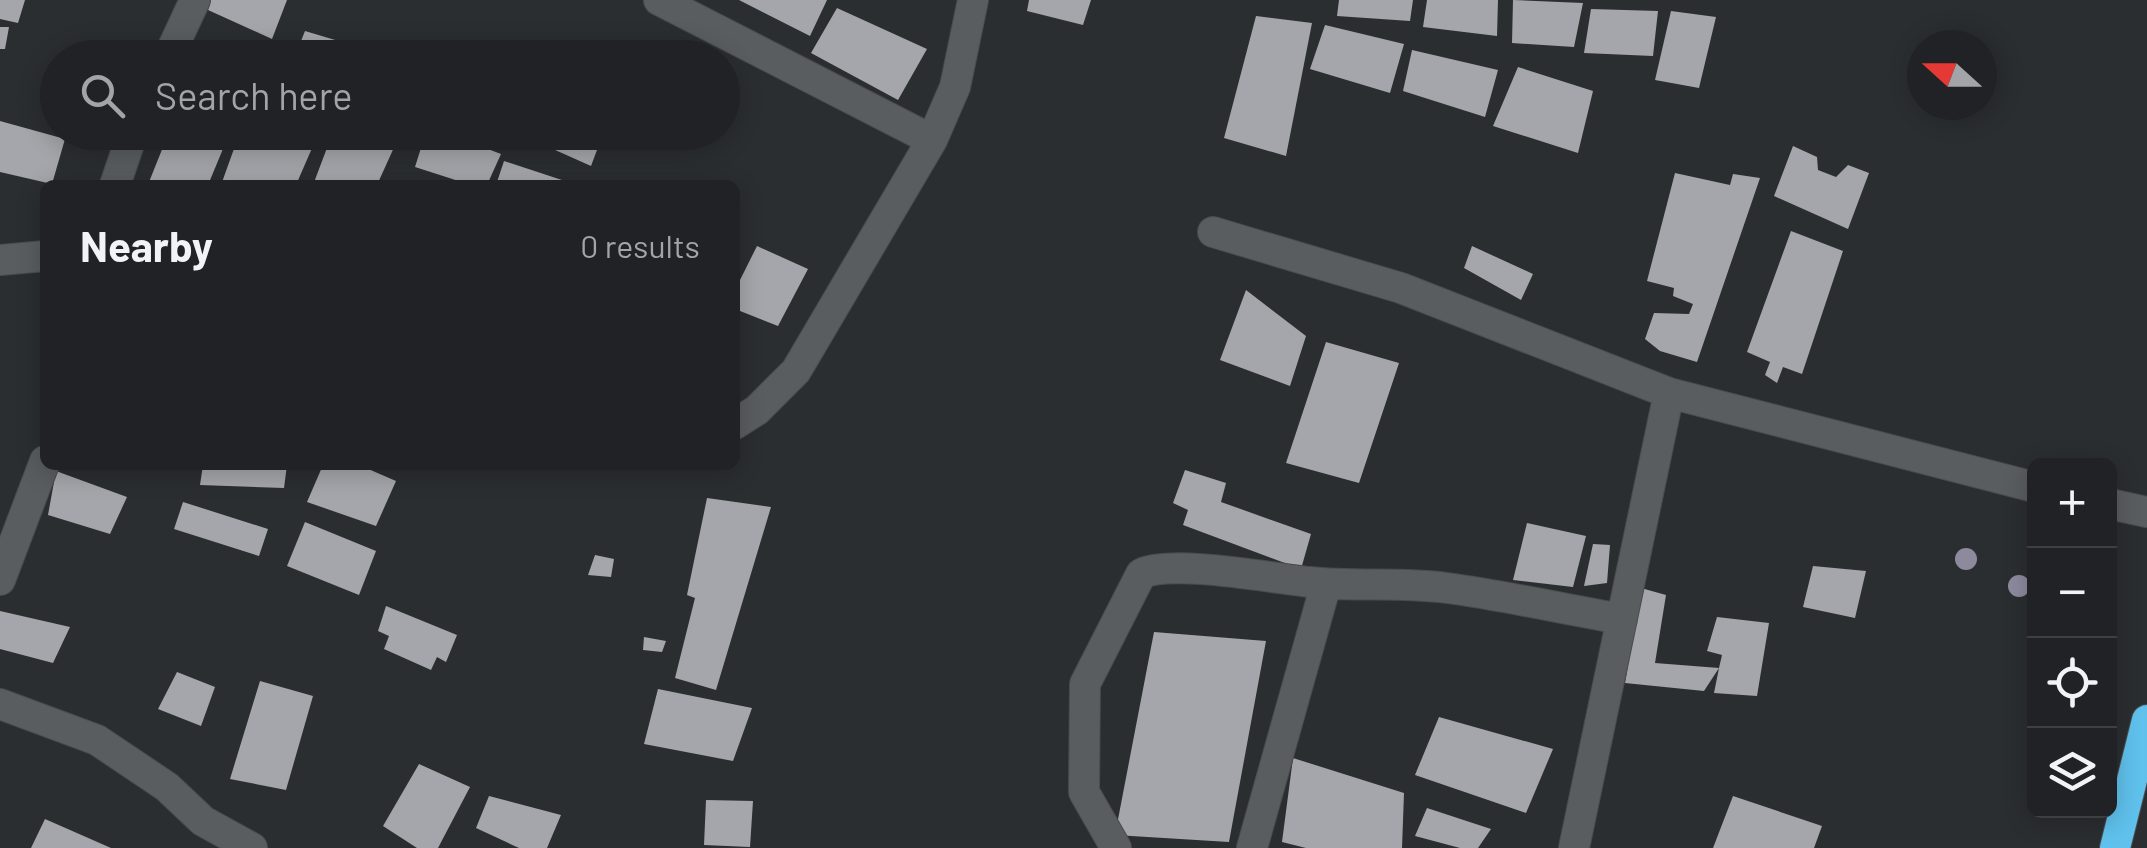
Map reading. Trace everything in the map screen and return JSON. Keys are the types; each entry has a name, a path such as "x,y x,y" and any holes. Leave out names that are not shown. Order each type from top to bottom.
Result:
{"highway":[{"path":"2115,848 2147,720"}],"street":[{"path":"176,40 195,0"},
{"path":"659,0 737,40"},
{"path":"740,421 757,410 796,371 932,140 955,87 973,0"},
{"path":"740,42 932,140"},
{"path":"116,180 127,150"},
{"path":"1214,232 1402,288 1669,393 2027,485"},
{"path":"0,260 40,256"},
{"path":"1574,848 1669,393"},
{"path":"0,580 42,470"},
{"path":"2117,506 2147,512"},
{"path":"1116,848 1084,792 1085,684 1141,574 1156,568 1326,584 1375,582 1446,588 1622,620"},
{"path":"1252,848 1326,584"},
{"path":"0,704 97,740 167,787 204,821 252,848"}],"building":[{"path":"0,0 25,0 18,23 0,19"},
{"path":"211,0 287,0 272,39 208,10"},
{"path":"739,0 827,0 810,36"},
{"path":"1029,0 1091,0 1083,25 1027,11"},
{"path":"1339,0 1413,0 1410,21 1337,16"},
{"path":"1427,0 1498,0 1497,36 1423,27"},
{"path":"1513,0 1583,3 1574,47 1512,43"},
{"path":"837,8 927,49 898,100 811,53"},
{"path":"1591,9 1658,11 1653,56 1584,53"},
{"path":"1671,11 1716,17 1699,88 1655,80"},
{"path":"1256,16 1312,23 1286,156 1224,138"},
{"path":"1325,25 1404,44 1390,93 1310,69"},
{"path":"0,27 9,27 5,49 0,49"},
{"path":"305,31 335,40 301,40"},
{"path":"1412,50 1498,70 1485,117 1403,91"},
{"path":"1518,67 1593,91 1578,153 1493,126"},
{"path":"0,121 40,132 40,150 62,150 53,180 40,181 0,172"},
{"path":"1793,146 1817,157 1818,170 1836,177 1848,165 1869,173 1848,229 1774,196"},
{"path":"162,150 223,150 210,180 150,180"},
{"path":"234,150 311,150 298,180 223,180"},
{"path":"326,150 393,150 379,180 315,180"},
{"path":"420,150 490,150 501,154 489,180 455,180 415,167"},
{"path":"555,150 597,150 591,166"},
{"path":"504,161 562,180 498,180"},
{"path":"1675,173 1730,185 1733,174 1760,178 1697,362 1660,351 1645,339 1654,313 1689,314 1693,304 1673,296 1674,288 1647,281"},
{"path":"1791,231 1843,251 1802,374 1783,367 1777,383 1765,375 1770,362 1747,352"},
{"path":"757,246 808,269 778,326 740,311 740,280"},
{"path":"1472,246 1533,274 1521,300 1464,268"},
{"path":"1246,290 1306,336 1290,386 1220,360"},
{"path":"1326,342 1399,363 1359,483 1286,463"},
{"path":"202,470 286,470 284,488 200,485"},
{"path":"321,470 371,470 396,481 376,526 307,502"},
{"path":"1185,470 1226,483 1221,502 1311,534 1301,569 1183,525 1188,510 1173,503"},
{"path":"56,471 127,497 110,534 48,515"},
{"path":"707,498 771,507 716,690 675,678 695,598 687,595"},
{"path":"183,502 268,529 259,556 174,529"},
{"path":"305,522 376,551 359,595 287,566"},
{"path":"1527,523 1586,536 1573,587 1513,580"},
{"path":"1593,544 1610,545 1607,583 1584,586"},
{"path":"595,555 614,559 611,577 588,575"},
{"path":"1813,566 1866,571 1855,618 1803,607"},
{"path":"1641,588 1666,595 1655,663 1719,668 1704,691 1625,683"},
{"path":"386,606 457,635 446,662 437,657 431,670 384,649 389,636 378,631"},
{"path":"0,611 70,627 53,663 0,649"},
{"path":"1717,617 1769,623 1757,696 1714,693 1722,655 1707,651"},
{"path":"1154,632 1266,641 1229,842 1115,835"},
{"path":"644,637 666,641 662,652 643,650"},
{"path":"177,672 215,687 201,726 158,709"},
{"path":"260,681 313,696 286,790 230,779"},
{"path":"658,689 752,708 733,761 644,744"},
{"path":"1439,717 1553,749 1526,813 1415,775"},
{"path":"1293,758 1404,793 1402,848 1306,848 1282,842"},
{"path":"419,764 470,787 438,848 417,848 383,826"},
{"path":"489,796 561,815 547,848 519,848 476,828"},
{"path":"1733,796 1822,826 1814,848 1713,848"},
{"path":"706,800 753,801 750,847 704,845"},
{"path":"1427,808 1491,829 1478,848 1460,848 1415,836"},
{"path":"45,819 111,848 31,848"}]}
